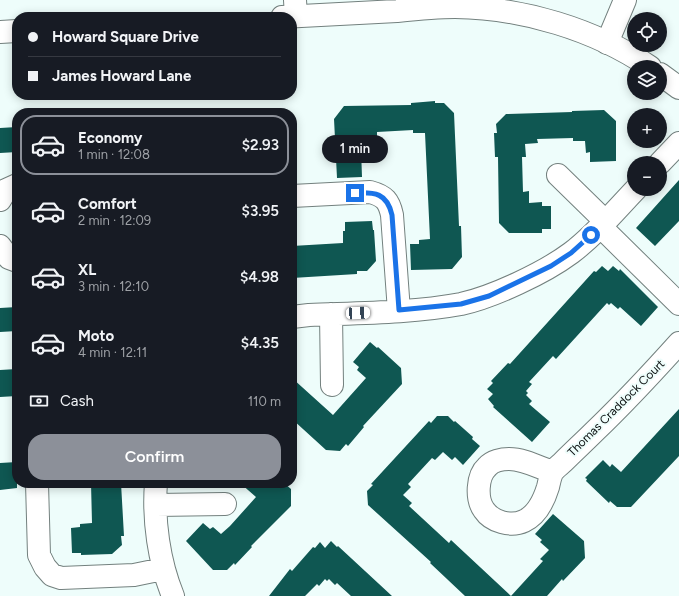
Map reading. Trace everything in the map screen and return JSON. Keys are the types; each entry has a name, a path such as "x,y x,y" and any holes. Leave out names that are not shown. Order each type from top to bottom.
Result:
{"street":[{"path":"607,43 625,0"},
{"path":"291,11 455,7 520,14 592,35 640,60"},
{"path":"0,32 12,32"},
{"path":"667,79 679,88"},
{"path":"667,156 679,143"},
{"path":"558,175 679,304"},
{"path":"0,200 6,190 12,187"},
{"path":"297,196 370,192 380,195 385,199 390,206 392,215 399,310"},
{"path":"297,316 399,310 461,304 489,296 551,266 571,253 603,224 629,196"},
{"path":"0,246 9,258 12,259"},
{"path":"331,314 332,385"},
{"name":"Thomas Craddock Court","path":"552,472 652,373 679,343"},
{"path":"37,488 39,555 45,567 52,575 61,578 134,575 163,569"},
{"path":"156,488 158,536 163,569 173,596"},
{"path":"156,505 225,504"}],"building":[{"path":"435,101 435,103 444,103 454,113 459,226 461,226 462,257 452,269 411,270 410,244 419,244 419,240 430,239 425,133 413,133 413,130 377,132 377,136 364,137 365,149 361,149 362,177 337,178 334,119 344,106 411,105 411,103"},
{"path":"604,110 616,121 616,161 590,162 590,152 586,153 585,141 573,141 573,138 537,139 538,143 525,144 526,157 522,157 523,192 529,191 529,203 542,202 542,206 551,206 551,229 542,229 542,233 509,233 499,223 498,157 495,157 494,133 497,133 496,124 506,114"},
{"path":"12,127 12,152 0,153 0,128"},
{"path":"679,180 679,221 655,246 636,228 665,196 667,196 667,193"},
{"path":"372,221 376,261 367,271 357,271 357,274 297,278 297,246 343,243 345,222"},
{"path":"602,266 608,271 613,266 619,271 620,269 658,307 641,326 620,307 618,309 611,303 609,305 607,303 556,359 553,356 529,382 532,384 526,391 528,393 526,395 532,401 529,404 550,422 532,442 493,407 494,406 488,399 493,394 487,389 493,383 491,381 508,363 510,364 594,271 596,272"},
{"path":"12,307 12,331 0,332 0,308"},
{"path":"370,342 377,348 378,347 401,368 402,384 363,426 364,427 348,446 346,444 340,451 326,450 297,424 297,383 333,415 366,378 357,370 359,367 353,362"},
{"path":"12,369 12,396 0,397 0,370"},
{"path":"679,409 679,456 631,507 617,507 610,501 609,503 586,481 587,479 585,478 603,460 610,467 612,464 621,472"},
{"path":"437,416 448,416 473,437 472,439 480,446 463,465 455,457 452,460 443,452 435,460 432,458 408,484 411,487 403,495 412,503 409,506 449,543 451,540 511,596 465,596 430,563 431,562 368,505 367,491 373,485 371,484 429,421 431,423"},
{"path":"12,462 12,488 17,488 0,490 0,463"},
{"path":"91,488 121,488 124,536 121,536 122,545 112,554 81,555 81,553 72,553 71,528 80,527 80,524 92,523"},
{"path":"246,488 290,488 291,506 251,546 252,547 235,565 234,563 227,570 213,570 186,541 203,523 210,529 213,527 221,534 256,497"},
{"path":"553,514 584,541 585,558 563,581 562,579 547,596 511,596 543,561 540,559 549,550 540,542 542,540 535,534"},
{"path":"331,541 392,596 351,596 337,583 335,585 329,579 327,581 325,579 319,586 317,584 305,596 269,596 290,569 292,571 313,547 315,548 320,542 325,548"}],"route":[{"path":"355,193 370,192 380,195 390,206 392,215 399,310 461,304 489,296 527,279 551,266 571,253 591,235"}]}
